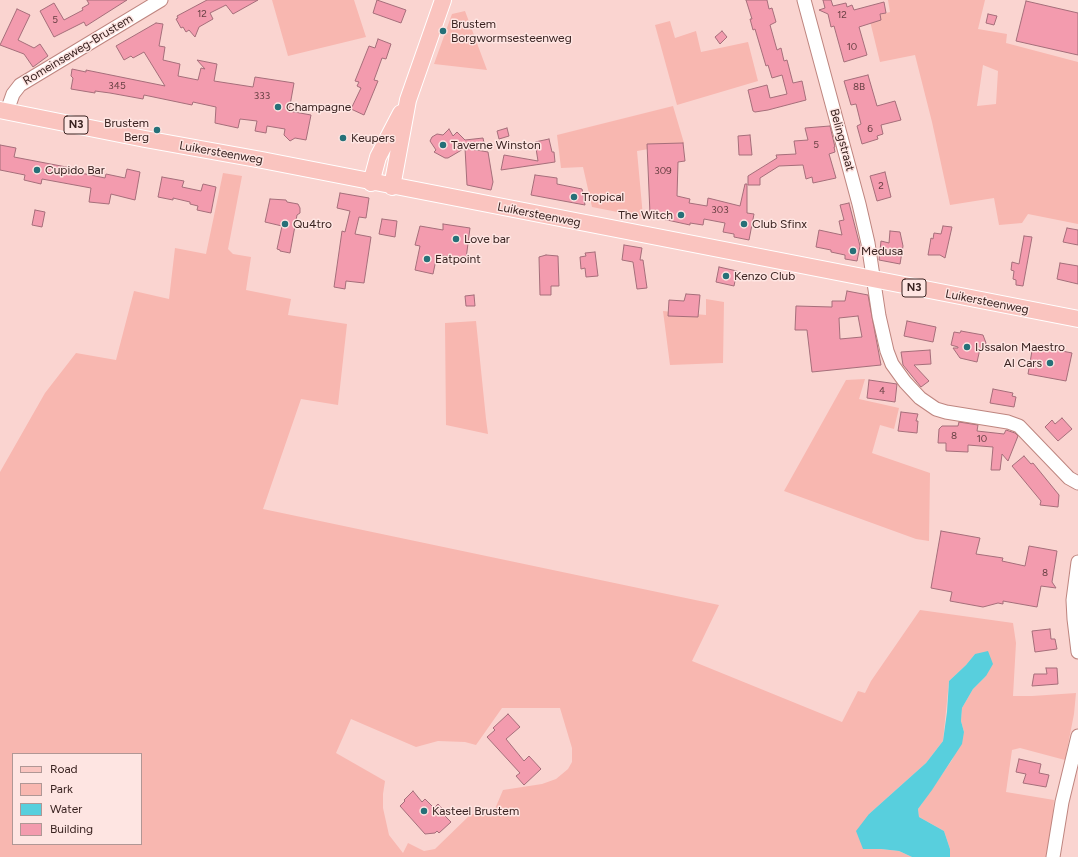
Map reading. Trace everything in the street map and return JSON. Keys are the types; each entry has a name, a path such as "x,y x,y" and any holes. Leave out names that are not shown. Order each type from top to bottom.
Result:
{"main road":[{"path":"371,182 378,157 408,100 443,0"},
{"path":"392,187 408,100"},
{"name":"Luikersteenweg","path":"4,111 1078,319"}],"street":[{"name":"Romeinseweg-Brustem","path":"4,111 13,94 20,85 161,0"},
{"name":"Belingstraat","path":"804,0 859,204 868,243 870,264 886,351 892,364 920,398 936,409 1008,422 1019,426 1069,478 1078,483"},
{"path":"1078,562 1073,600 1078,652"},
{"path":"1053,857 1062,802 1078,736"}],"green space":[{"path":"272,0 354,0 366,37 288,56"},
{"path":"888,0 985,0 978,29 1007,34 1006,43 1078,62 1078,224 1028,214 1022,223 999,225 994,198 950,205 932,122 915,55 880,62 869,17 890,12","holes":["983,65 998,71 996,104 977,106"]},
{"path":"465,11 487,70 434,64 452,14"},
{"path":"670,21 675,38 696,31 701,52 748,42 758,81 677,105 655,25"},
{"path":"673,106 684,143 637,151 643,217 592,207 583,167 561,168 557,135"},
{"path":"223,173 242,176 228,249 233,254 251,257 246,290 291,299 288,315 347,324 338,405 301,399 263,509 719,605 692,661 842,722 858,691 865,693 871,681 920,610 1013,623 1016,643 1013,696 1076,693 1074,714 1065,760 1020,748 1012,750 1006,792 1054,800 1049,857 950,857 950,849 944,831 919,817 918,809 952,760 964,732 961,721 962,708 973,689 986,676 975,654 949,681 943,741 926,763 869,814 863,849 899,851 912,857 0,857 0,472 45,393 76,353 116,360 134,291 169,299 175,248 206,254","holes":["502,708 560,708 572,748 572,762 568,769 556,779 542,784 503,790 495,809 470,815 435,849 424,851 408,843 403,853 389,835 383,808 385,781 336,753 351,719 416,747 438,741 465,742 476,745"]},
{"path":"706,299 724,302 723,363 670,365 663,311 706,315"},
{"path":"476,321 488,434 446,425 445,323"},
{"path":"865,379 859,399 899,408 894,429 880,425 872,453 930,473 929,541 916,539 784,491 846,380"}],"water":[{"path":"988,651 993,664 986,676 973,689 962,708 961,721 964,732 962,744 918,809 919,817 944,831 950,849 950,857 912,857 899,851 863,849 856,831 869,814 926,763 943,741 949,681 975,654"}],"building":[{"path":"87,0 127,0 86,26 84,22 54,37 40,11 54,3 64,20 83,10 82,8 89,4"},
{"path":"207,0 258,0 233,14 226,5 210,13 213,19 199,27 195,37 189,30 186,32 183,27 181,28 176,19 178,18 177,16"},
{"path":"377,0 406,10 401,23 373,13"},
{"path":"746,0 767,0 769,9 772,8 776,22 770,25 777,50 781,48 784,61 787,60 793,83 802,81 806,100 768,110 753,111 748,90 767,85 770,98 787,94 782,75 772,78 768,65 766,66 755,29 753,30 750,19 752,19"},
{"path":"823,0 831,0 833,6 846,3 847,7 852,5 854,10 884,2 886,13 880,14 881,20 859,27 867,55 844,62 834,26 831,27 828,14 819,10 825,8"},
{"path":"1026,1 1078,13 1078,55 1016,41"},
{"path":"17,9 30,15 18,40 34,48 40,44 48,56 33,67 24,54 0,45"},
{"path":"988,14 997,16 994,25 986,23"},
{"path":"156,23 163,24 159,46 165,47 163,60 180,64 178,76 198,80 201,68 205,69 197,60 217,64 214,81 253,87 255,77 294,83 289,111 311,115 306,140 295,138 290,141 284,135 285,129 267,126 266,133 255,131 257,121 240,119 238,128 215,123 216,107 193,102 192,105 144,95 143,99 110,93 95,91 95,93 71,89 73,78 71,76 72,69 86,72 86,70 165,86 144,52 133,58 131,56 124,60 116,46"},
{"path":"722,31 727,37 720,44 715,37"},
{"path":"378,39 391,44 386,59 382,58 374,80 378,81 364,115 351,109 361,88 357,86 359,82 355,81 369,46 375,48"},
{"path":"868,75 877,106 895,101 901,120 881,125 883,134 877,136 878,139 862,144 857,126 861,124 856,104 851,105 844,81"},
{"path":"830,126 835,152 829,154 836,178 813,183 812,177 806,179 803,165 779,166 760,178 760,185 748,185 748,176 777,158 776,155 796,154 794,141 808,140 805,128"},
{"path":"507,128 509,136 499,139 497,131"},
{"name":"Taverne Winston","path":"449,129 453,136 457,132 465,140 483,138 484,143 465,148 448,158 445,158 434,152 436,150 430,141 432,137 437,134 443,135"},
{"path":"750,135 752,155 739,155 738,136"},
{"path":"549,139 552,152 554,152 555,162 501,170 504,155 538,161 535,142"},
{"path":"683,143 685,161 678,162 677,196 690,199 689,203 707,206 708,198 740,206 745,184 747,184 747,213 754,214 749,240 734,237 734,234 723,232 725,223 704,219 703,225 690,223 690,225 658,218 659,215 650,214 647,144"},
{"path":"0,145 16,148 14,157 82,170 81,173 105,178 106,174 125,178 127,169 140,172 135,200 111,194 109,204 89,202 91,188 42,179 41,184 24,180 25,175 0,170"},
{"path":"465,148 488,152 493,182 491,190 467,185"},
{"path":"885,172 891,197 877,201 870,176"},
{"path":"535,175 557,178 557,184 582,189 585,205 531,195"},
{"path":"162,177 184,181 182,187 201,191 203,184 216,187 211,213 197,210 198,206 190,204 190,202 173,198 173,200 158,197"},
{"path":"340,193 369,198 366,218 359,217 355,234 371,237 364,283 346,281 345,289 334,287 342,231 345,232 350,211 337,208"},
{"name":"Qu4tro","path":"270,199 286,200 287,202 298,204 300,208 300,213 297,215 290,253 277,249 282,226 265,222"},
{"path":"849,203 860,246 857,261 845,259 845,255 831,252 831,250 816,247 819,230 842,235 839,221 844,220 840,205"},
{"path":"35,210 45,212 42,227 32,225"},
{"path":"382,219 397,221 395,237 379,234"},
{"path":"443,224 470,228 466,259 437,255 433,274 415,270 420,246 415,245 420,226 443,230"},
{"path":"943,226 952,227 945,258 940,255 928,255 931,238 933,239 934,233 941,234"},
{"path":"1067,228 1078,230 1078,245 1063,242"},
{"path":"890,231 900,232 903,246 900,264 879,260 881,241 889,243"},
{"path":"1024,236 1032,237 1023,286 1016,285 1016,280 1013,279 1014,271 1011,270 1012,262 1019,264"},
{"path":"624,245 642,248 640,260 643,260 647,288 637,289 633,262 622,260"},
{"path":"595,252 598,276 586,277 585,268 581,269 580,257 586,256 585,253"},
{"path":"546,255 558,256 559,286 551,286 551,295 540,295 539,257"},
{"path":"1060,263 1078,266 1078,284 1057,279"},
{"name":"Kenzo Club","path":"719,267 737,271 734,286 716,282"},
{"path":"847,291 868,295 881,365 812,372 807,330 795,330 796,306 832,307 832,301 845,301","holes":["858,316 862,337 840,339 839,318"]},
{"path":"686,294 700,295 698,317 668,316 669,300 684,301"},
{"path":"474,295 475,306 466,306 465,296"},
{"path":"907,321 936,327 933,342 904,336"},
{"name":"IJssalon Maestro","path":"961,331 983,335 986,343 985,348 982,347 980,349 977,362 960,358 953,348 958,347 951,345 954,332 960,333"},
{"name":"Al Cars","path":"1033,345 1072,353 1066,381 1028,374"},
{"path":"930,350 931,364 914,365 929,381 921,387 903,365 901,352"},
{"path":"869,380 897,384 895,402 867,398"},
{"path":"993,389 1013,393 1012,396 1016,397 1014,407 990,403"},
{"path":"901,412 918,414 916,421 918,421 917,433 898,431"},
{"path":"1062,418 1072,429 1058,441 1045,427 1052,420 1055,424"},
{"path":"959,422 978,425 977,431 1004,434 1006,430 1015,433 1018,436 1008,461 1002,454 1000,470 991,470 993,447 968,445 968,452 946,451 946,443 938,443 939,429 942,426 958,426"},
{"path":"1024,456 1031,464 1033,463 1059,495 1058,507 1040,505 1041,501 1012,466"},
{"path":"941,531 980,538 976,554 1003,558 1002,561 1025,566 1029,546 1057,551 1052,582 1056,588 1041,586 1037,607 1003,601 1003,604 998,603 983,607 950,601 952,592 931,588"},
{"path":"1050,629 1051,639 1055,639 1057,649 1035,652 1032,631"},
{"path":"1046,668 1057,668 1058,684 1032,686 1034,674 1047,674"},
{"path":"508,714 520,727 506,739 524,761 529,756 541,769 524,785 516,776 520,773 487,737 495,730 493,728"},
{"path":"1019,759 1041,764 1039,773 1049,775 1046,787 1023,783 1026,774 1016,772"},
{"name":"Kasteel Brustem","path":"413,791 422,802 425,799 434,808 438,804 447,813 445,816 451,822 439,833 437,831 435,833 425,834 400,806"}],"place":[{"name":"Brustem Borgwormsesteenweg","path":"443,31"},
{"name":"Champagne","path":"278,107"},
{"name":"Brustem Berg","path":"157,130"},
{"name":"Keupers","path":"343,138"},
{"name":"Taverne Winston","path":"443,145"},
{"name":"Cupido Bar","path":"37,170"},
{"name":"Tropical","path":"574,197"},
{"name":"The Witch","path":"681,215"},
{"name":"Qu4tro","path":"285,224"},
{"name":"Club Sfinx","path":"744,224"},
{"name":"Love bar","path":"456,239"},
{"name":"Medusa","path":"853,251"},
{"name":"Eatpoint","path":"427,259"},
{"name":"Kenzo Club","path":"726,276"},
{"name":"IJssalon Maestro","path":"967,347"},
{"name":"Al Cars","path":"1050,363"},
{"name":"Kasteel Brustem","path":"424,811"}]}
